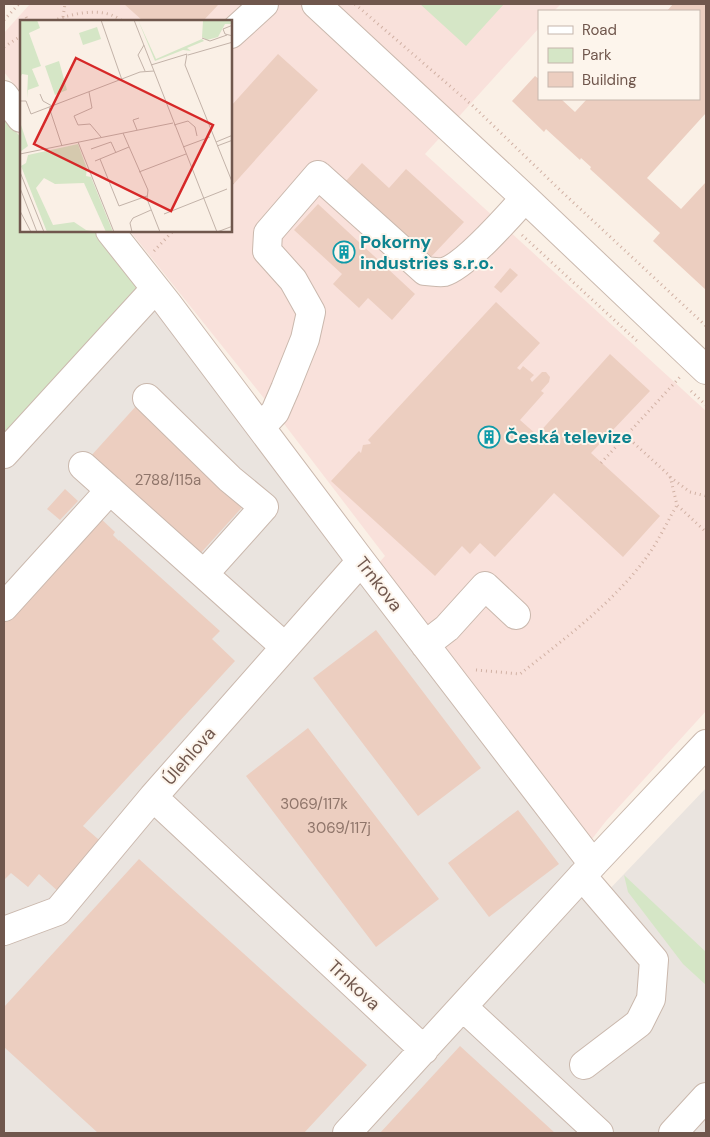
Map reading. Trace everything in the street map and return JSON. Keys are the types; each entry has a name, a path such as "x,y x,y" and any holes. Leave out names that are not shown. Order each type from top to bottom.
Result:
{"street":[{"path":"232,33 264,4"},
{"path":"316,4 525,198 694,370"},
{"path":"4,95 20,117"},
{"path":"260,428 275,412 285,390 305,340 311,312 293,280 267,250 268,233 318,175 425,271 443,272 459,264 525,198"},
{"name":"Trnkova","path":"111,232 425,645 654,960 651,999 639,1023 584,1066"},
{"path":"4,454 161,296"},
{"path":"147,398 230,479 264,507 204,574"},
{"path":"83,466 285,647"},
{"path":"4,607 110,490"},
{"name":"Úlehlova","path":"8,923 58,912 153,797 361,561"},
{"path":"425,645 447,628 484,586 516,615"},
{"path":"347,1133 706,744"},
{"name":"Trnkova","path":"153,797 424,1050"},
{"path":"462,1007 599,1133"},
{"path":"673,1133 706,1097"}],"path":[{"path":"4,20 19,4"},
{"path":"63,17 65,4"},
{"path":"355,4 473,106 706,326"},
{"path":"359,8 362,4"},
{"path":"56,20 93,12 118,17 121,20"},
{"path":"4,48 20,37"},
{"path":"505,220 642,345"},
{"path":"671,372 694,370"},
{"path":"694,370 706,405"},
{"path":"601,462 694,370"},
{"path":"626,436 690,492 706,496"},
{"path":"670,476 677,505 706,532"},
{"path":"468,669 520,674 587,620 627,581 647,557 677,505"}],"shaded area":[{"path":"30,4 561,4 555,10 538,10 538,29 425,154 706,411 706,711 606,821 564,875 197,765 385,556 275,412 131,232 232,232 232,20 20,20 20,92 4,72 4,33"},
{"path":"4,117 20,137 20,232 97,232 605,894 706,788 706,1133 4,1133"}],"green space":[{"path":"420,4 504,4 466,46"},
{"path":"4,117 20,137 20,232 97,232 143,292 4,435"},
{"path":"624,875 706,952 706,985 683,964 628,892"}],"building":[{"path":"124,4 219,4 204,20 142,20"},
{"path":"673,4 706,4 706,113 647,178 681,209 706,182 706,290 653,241 660,233 590,169 591,167 581,158 580,160 546,129 544,132 512,101 535,76 538,78 538,100 562,100 575,112 586,100 700,100 700,10 668,10"},
{"path":"278,54 318,90 232,186 232,105"},
{"path":"362,163 389,188 406,169 464,222 430,258 346,181"},
{"name":"Pokorny industries s.r.o.","path":"318,204 415,294 392,320 368,298 359,308 333,284 342,274 294,230"},
{"path":"510,268 518,275 501,293 494,287"},
{"name":"Česká televize","path":"496,302 540,343 517,368 520,370 523,366 534,375 530,379 532,382 542,372 546,372 550,377 549,382 541,391 544,393 520,420 537,435 610,354 650,391 591,453 660,516 623,557 554,493 495,557 480,543 470,554 462,546 435,576 331,481 359,451 361,453 363,445 371,443 368,440"},
{"path":"137,405 246,503 199,555 90,457"},
{"path":"65,489 78,501 60,520 47,509"},
{"path":"98,516 115,532 113,535 119,541 220,631 212,639 235,661 83,826 105,845 61,894 39,874 28,887 11,873 4,880 4,618"},
{"path":"376,630 481,768 418,816 313,678"},
{"path":"308,728 439,899 376,947 246,776"},
{"path":"518,810 559,864 489,917 448,863"},
{"path":"139,859 367,1065 304,1133 98,1133 4,1047 4,1007"},
{"path":"460,1046 555,1133 380,1133"}],"place":[{"name":"Pokorny industries s.r.o.","path":"344,252"},
{"name":"Česká televize","path":"489,437"}]}
